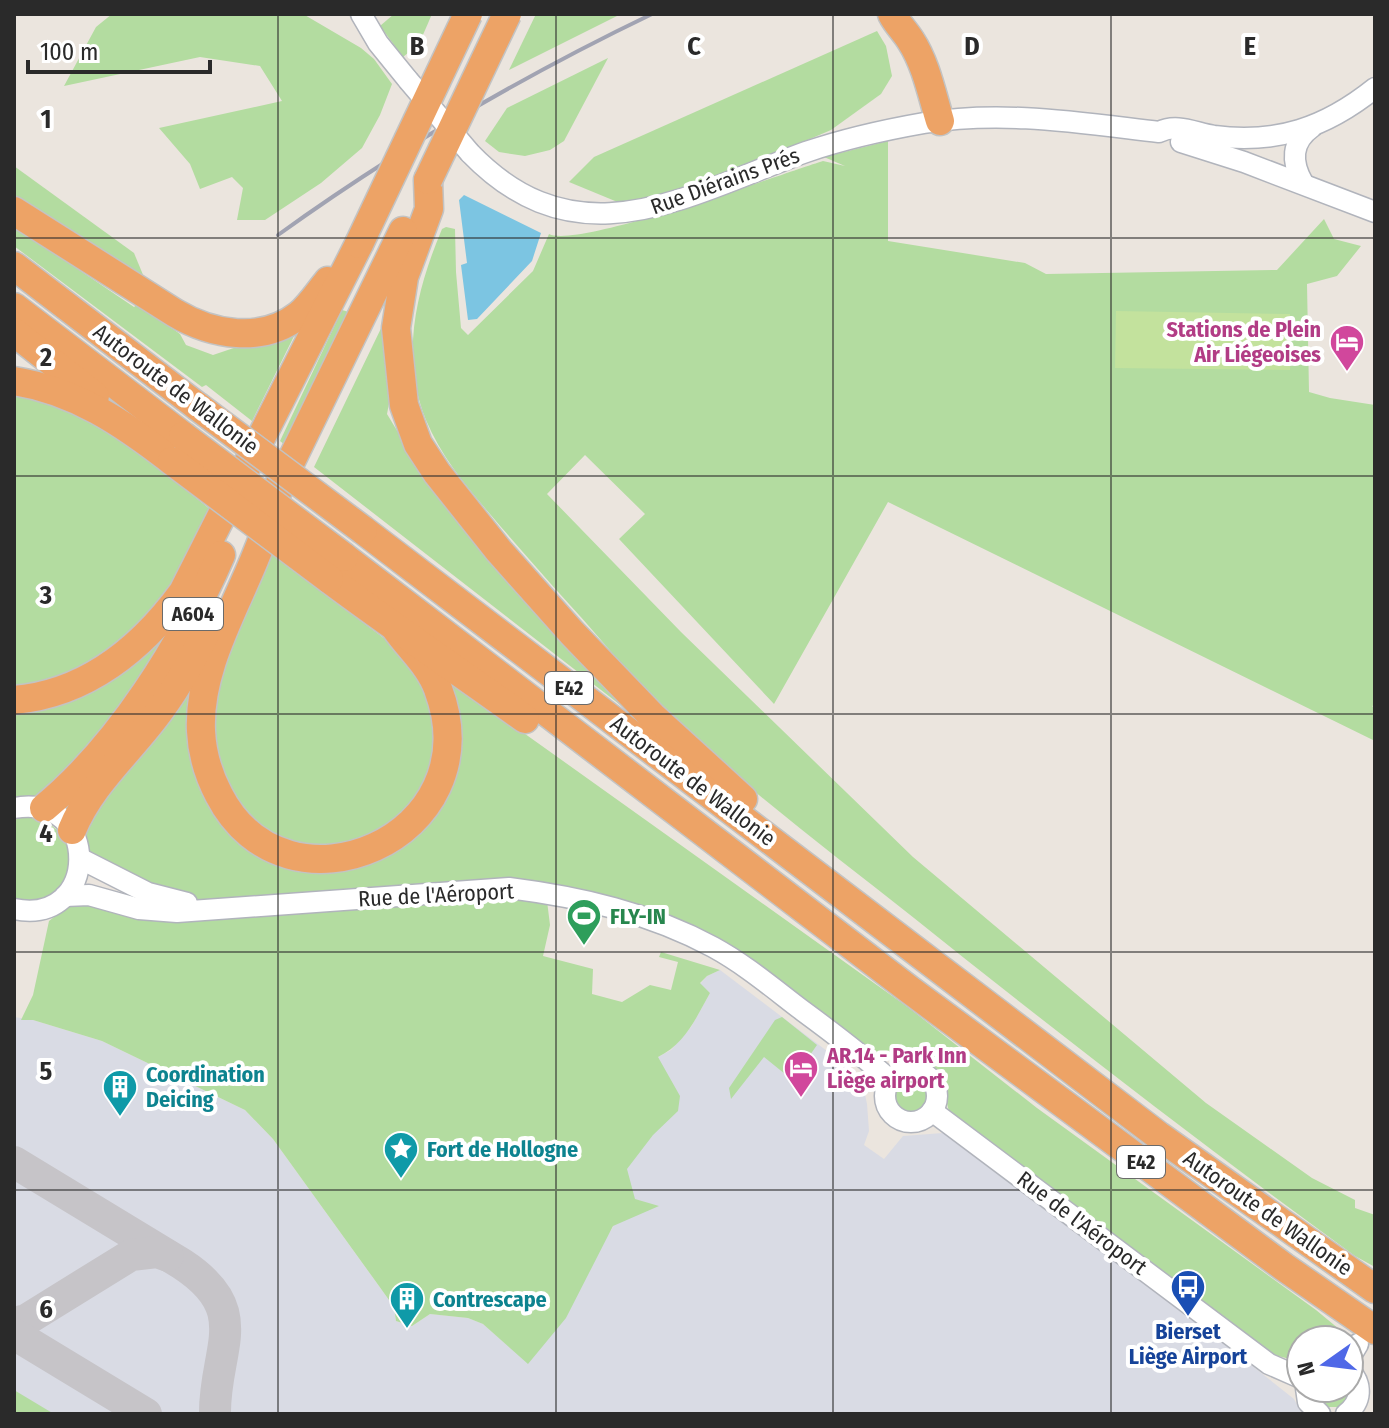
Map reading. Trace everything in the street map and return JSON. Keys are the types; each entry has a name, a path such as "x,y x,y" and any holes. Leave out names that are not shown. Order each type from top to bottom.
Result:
{"highway":[{"path":"14,211 186,319 220,332 258,332 278,326 323,300 359,244 468,14"},
{"path":"507,14 428,180 429,209 392,280 404,405 418,444 499,551 652,716 764,817 776,843"},
{"path":"901,31 932,122"},
{"name":"Autoroute de Wallonie","path":"14,266 1159,1136 1375,1289"},
{"name":"A604","path":"72,830 81,810 160,711 185,672 280,483 392,280"},
{"name":"A604","path":"44,808 84,771 170,658 204,595 275,427 287,387 323,300"},
{"name":"Autoroute de Wallonie","path":"14,307 178,449 337,568 674,810 1272,1258 1340,1324"},
{"path":"14,332 112,410 129,428"},
{"path":"14,381 42,385 70,395 129,428 178,449"},
{"path":"14,700 63,691 93,676 124,655 168,612 183,592 269,417 287,387"},
{"path":"280,483 259,548 213,658 202,709 201,733 213,782 236,821 263,843 296,856 318,859 365,852 401,832 418,817 440,782 448,731 444,709 429,671 396,629 337,568"},
{"path":"396,629 647,806 674,810"}],"main road":[{"name":"Rue Diérains Prés","path":"363,19 408,80 470,153 505,184 533,199 566,209 610,214 659,207 810,151 932,122 1017,117 1159,132 1173,128 1214,136 1257,139 1312,127 1343,111 1375,88"},
{"path":"1303,183 1294,154 1300,137 1312,127"},
{"name":"Rue Diérains Prés","path":"1159,132 1170,140 1215,152 1375,212"},
{"path":"14,808 44,808 59,816 72,830 81,859 78,876 65,896 53,905 40,910 14,909"},
{"name":"Rue de l'Aéroport","path":"81,859 148,893 216,909"},
{"name":"Rue de l'Aéroport","path":"65,896 89,895 139,909 177,912 509,888 558,894 650,919 713,947 816,1020 890,1080"},
{"path":"911,1069 927,1075 936,1088 932,1111 927,1117 912,1123 896,1118 888,1111 884,1100 890,1080 896,1074 911,1069"},
{"name":"Rue de l'Aéroport","path":"932,1111 1269,1364 1285,1371"}],"shaded area":[{"path":"720,970 856,1073 863,1085 867,1104 869,1131 864,1145 884,1159 903,1136 943,1133 1236,1353 1285,1392 1285,1404 1297,1404 1302,1414 14,1414 14,1017 102,1041 245,1110 273,1139 389,1300 394,1307 396,1321 412,1326 430,1314 468,1318 483,1324 528,1363 613,1227 582,1196 658,1057 671,1050 691,1027 710,993 700,984 707,976"}],"green space":[{"path":"112,14 303,14 361,48 374,59 392,84 362,148 321,183 265,220 237,220 243,188 232,177 200,189 190,164 159,128 282,101 260,66 200,57 64,86 96,27"},
{"path":"394,14 432,14 419,44 403,57 380,26"},
{"path":"536,14 621,14 509,70"},
{"path":"877,31 886,46 892,76 881,94 831,130 726,175 632,208 569,182 594,157"},
{"path":"608,58 564,141 550,150 525,156 499,152 485,141 507,108"},
{"path":"888,141 888,241 1025,263 1046,274 1277,270 1324,219 1334,239 1361,246 1337,276 1307,284 1309,392 1375,405 1375,705 1372,706 1375,708 1375,741 888,502 774,704 619,539 645,514 585,455 547,494 681,632 913,857 1206,1103 1312,1178 1355,1200 1355,1208 1375,1215 1375,1267 1299,1215 1078,1047 790,821 701,745 645,690 480,502 450,463 426,420 414,372 414,324 425,276 442,229 455,229 461,328 468,335 533,271 549,234 567,236 637,221 823,161 845,166 824,157"},
{"path":"14,166 134,253 146,282 14,195"},
{"path":"14,226 134,307 138,304 180,334 186,345 213,355 299,326 252,421 14,246"},
{"path":"342,310 352,313 285,445 280,441"},
{"path":"1116,311 1290,314 1290,370 1115,368"},
{"path":"387,316 391,393 387,414 422,472 659,735 314,467"},
{"path":"14,393 45,398 102,422 211,510 173,583 152,611 112,650 65,677 14,688"},
{"path":"269,552 385,639 408,663 429,695 437,736 429,779 403,817 346,846 303,846 264,830 222,781 212,721 225,655"},
{"path":"180,610 136,695 39,799 14,800 14,709"},
{"path":"444,676 909,1008 1037,1108 1333,1324 1285,1324 1285,1358 1270,1354 954,1120 948,1108 942,1078 929,1065 889,1060 867,1050 823,1016 600,895 209,901 159,892 92,860 85,845 82,818 182,684 193,690 193,752 291,865 428,821"},
{"path":"23,817 52,826 62,835 71,859 62,884 37,903 14,901 14,820"},
{"path":"502,897 547,901 550,925 543,956 593,969 592,994 622,1002 650,985 671,990 678,962 659,957 661,952 720,970 700,983 710,993 689,1030 676,1045 658,1057 680,1096 678,1111 653,1135 627,1169 635,1199 659,1206 613,1226 566,1318 528,1364 483,1324 468,1318 430,1314 412,1326 396,1321 394,1307 379,1286 273,1139 245,1110 102,1041 33,1020 21,1020 33,995 49,921 72,903 114,906"},
{"path":"782,1017 817,1045 810,1055 804,1052 785,1074 764,1057 731,1099 729,1088 775,1020"},
{"path":"911,1081 923,1085 927,1097 923,1109 911,1113 899,1109 895,1097 899,1085"},
{"path":"14,1390 54,1414 14,1414"},
{"path":"1324,1404 1342,1404 1339,1407"}],"water":[{"path":"464,195 541,233 532,261 477,319 468,320 461,265 467,263 459,200"}],"taxiway":[{"path":"14,1162 182,1264 204,1281 217,1298 224,1315 225,1332 215,1414"},
{"path":"14,1323 26,1320 131,1255 157,1252 168,1256"},
{"path":"14,1334 146,1414"}],"railway":[{"path":"278,235 368,173 460,116 652,14"}],"place":[{"name":"Stations de Plein Air Liégeoises","path":"1347,373"},
{"name":"FLY-IN","path":"584,947"},
{"name":"AR.14 - Park Inn Liège airport","path":"801,1099"},
{"name":"Coordination Deicing","path":"120,1118"},
{"name":"Fort de Hollogne","path":"401,1180"},
{"name":"Bierset Liège Airport","path":"1188,1318"},
{"name":"Contrescape","path":"407,1330"}]}
